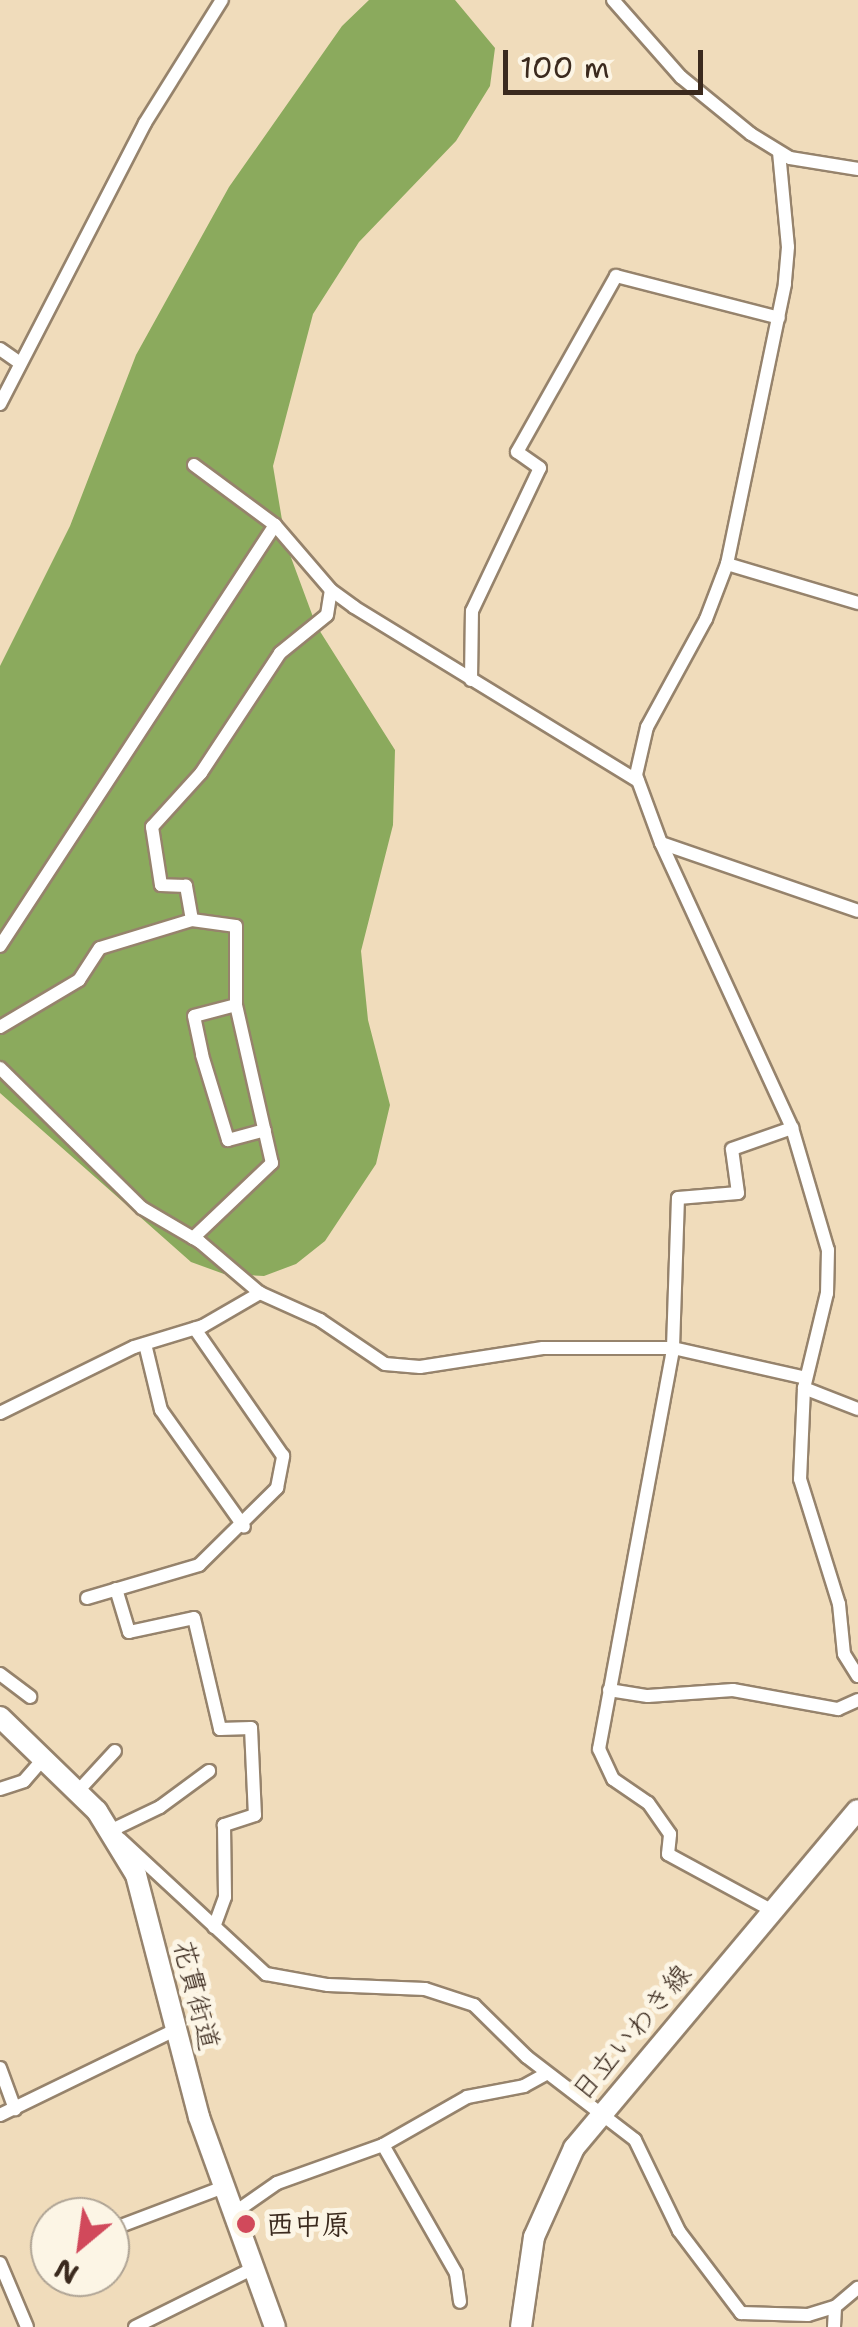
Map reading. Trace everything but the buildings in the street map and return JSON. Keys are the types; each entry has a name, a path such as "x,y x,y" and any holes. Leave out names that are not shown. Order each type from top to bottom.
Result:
{"main road":[{"name":"花貫街道","path":"0,1717 79,1790 115,1834 146,1903 177,2029 224,2186 275,2327"},
{"name":"日立いわき線","path":"521,2327 542,2212 600,2110 858,1810"}],"street":[{"path":"0,404 146,123 222,0"},
{"path":"613,0 700,95 780,152 858,169"},
{"path":"780,152 788,247 779,318 727,564 706,620 647,726 638,781 660,843 792,1128 829,1260 805,1383 800,1479 839,1604 844,1654 858,1676"},
{"path":"472,680 472,611 540,468 516,452 616,276 779,318"},
{"path":"0,349 20,363"},
{"path":"194,464 275,525 331,590 638,781"},
{"path":"0,946 275,525"},
{"path":"727,564 858,603"},
{"path":"192,920 186,886 161,886 152,827 201,773 280,653 328,615 331,590"},
{"path":"660,843 858,911"},
{"path":"0,1027 78,980 100,948 192,920 236,926 236,1006 272,1163 192,1238"},
{"path":"236,1006 194,1016 202,1054 228,1140 265,1130"},
{"path":"0,1068 132,1199 192,1238 260,1293 320,1320 393,1366 543,1348 674,1348 805,1383 858,1409"},
{"path":"771,1910 668,1854 670,1834 648,1803 613,1779 599,1749 674,1348 678,1198 738,1193 732,1149 792,1128"},
{"path":"0,1413 145,1344 195,1329 260,1293"},
{"path":"87,1598 199,1565 244,1527 277,1488 284,1456 195,1329"},
{"path":"145,1344 161,1410 244,1527"},
{"path":"116,1589 129,1632 194,1618 220,1729 251,1728 255,1815 224,1825 225,1898 214,1927"},
{"path":"0,1674 30,1698"},
{"path":"609,1690 648,1696 733,1690 838,1709 858,1700"},
{"path":"79,1790 115,1751"},
{"path":"0,1789 24,1781 45,1757"},
{"path":"208,1771 115,1834 254,1965 281,1980 426,1988 466,2000 547,2072 634,2140 678,2231 741,2313 787,2318 835,2307 858,2288"},
{"path":"0,2114 177,2029"},
{"path":"0,2068 15,2110"},
{"path":"234,2213 277,2183 383,2145 467,2097 524,2086 547,2072"},
{"path":"383,2145 456,2273 460,2302"},
{"path":"130,2222 224,2186"},
{"path":"0,2262 27,2327"},
{"path":"134,2327 254,2268"},
{"path":"834,2327 835,2307"}],"green space":[{"path":"369,0 455,0 495,48 490,86 456,141 359,242 313,314 273,466 286,544 316,625 395,750 393,825 361,951 368,1020 390,1105 376,1164 325,1241 296,1264 264,1276 224,1274 191,1262 0,1093 0,666 70,526 136,355 229,187 342,26"}],"place":[{"name":"西中原","path":"246,2224"}]}
